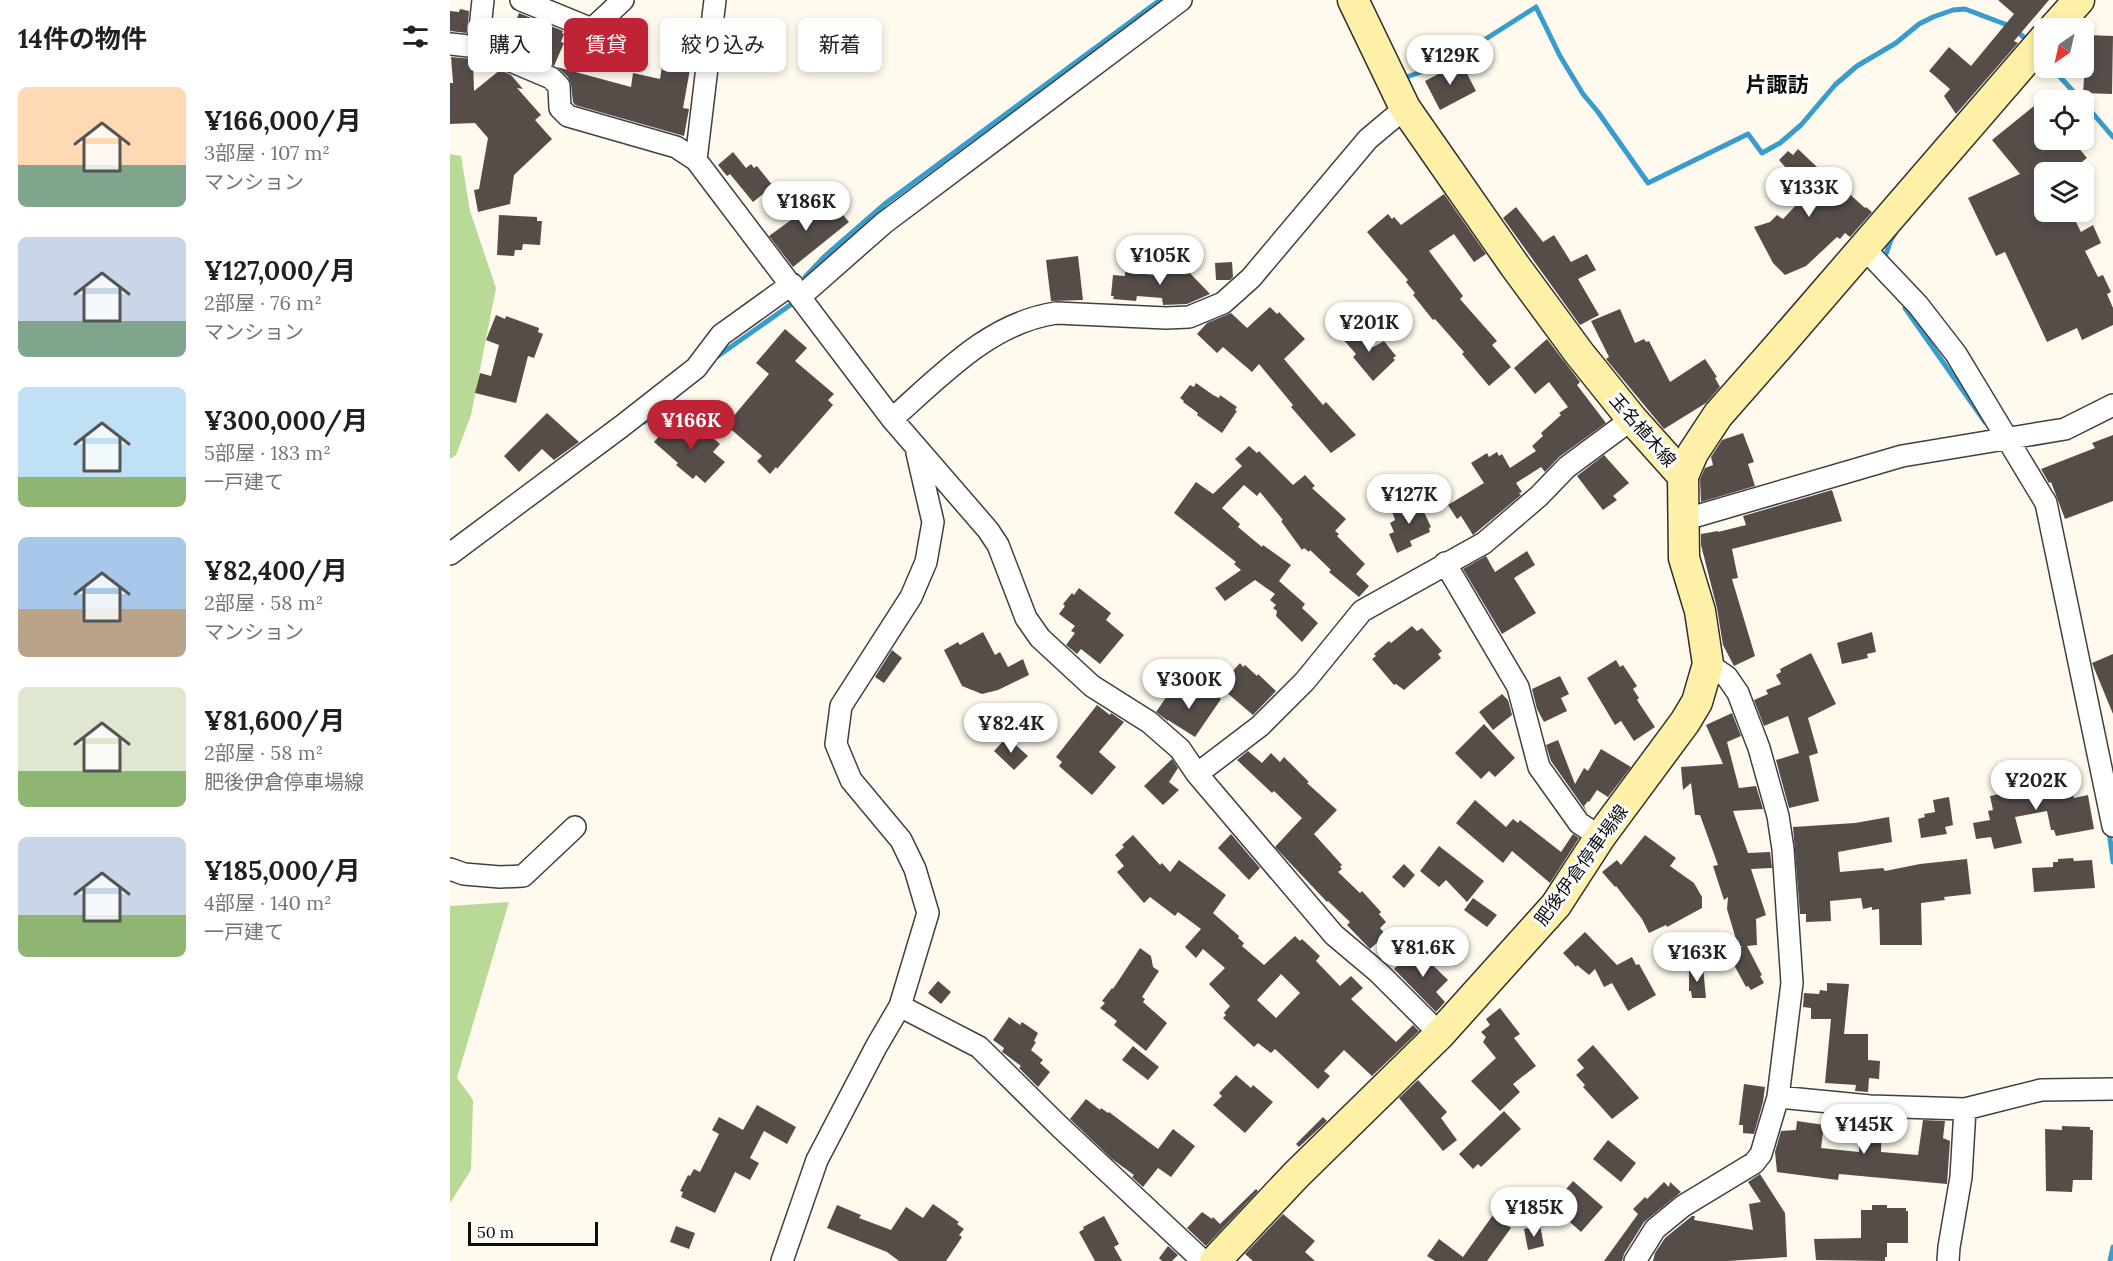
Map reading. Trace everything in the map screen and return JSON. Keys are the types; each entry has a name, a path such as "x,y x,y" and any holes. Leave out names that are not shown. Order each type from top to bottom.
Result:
{"main road":[{"name":"玉名植木線","path":"1353,0 1405,108 1515,266 1579,353 1632,419 1683,476 1693,453 1718,415 2034,51"},
{"name":"玉名植木線","path":"2063,18 2079,0"},
{"name":"肥後伊倉停車場線","path":"1215,1261 1296,1175 1440,1034 1556,905 1600,837 1685,723 1697,702 1708,664 1700,611 1684,558 1683,476"}],"street":[{"path":"481,18 483,0"},
{"path":"521,0 592,29 623,0"},
{"path":"696,160 716,0"},
{"path":"450,554 696,368 722,335 796,290 1181,0"},
{"path":"450,44 468,46"},
{"path":"537,72 551,78 559,86 560,108 568,116 676,147 696,160 892,419 988,530 998,545 1026,618 1041,638 1092,686 1149,722 1180,749 1197,774 1334,935 1378,972 1440,1034"},
{"path":"892,419 977,345 1014,324 1056,313 1189,317 1223,303 1251,278 1368,139 1405,108"},
{"path":"1863,247 1925,313 1956,354 2009,438 2046,503 2113,826"},
{"path":"1683,520 1902,456 2065,429 2113,405"},
{"path":"1197,774 1260,726 1305,681 1362,611 1484,543 1539,496 1567,467 1632,419"},
{"path":"782,1261 817,1160 900,1006 928,913 915,869 901,840 851,780 836,744 841,706 911,597 926,562 933,522 917,449"},
{"path":"1445,563 1518,687 1539,767 1579,823 1600,837"},
{"path":"1635,1261 1655,1229 1683,1206 1754,1163 1761,1154 1778,1097 1792,983 1783,849 1778,816 1759,748 1738,693 1727,677 1708,664"},
{"path":"450,869 473,875 524,876 575,827"},
{"path":"900,1006 979,1047 1060,1127 1203,1261"},
{"path":"1778,1097 1870,1106 1965,1109 2041,1090 2109,1090"},
{"path":"1948,1261 1948,1247 1961,1177 1965,1109"}],"green space":[{"path":"450,154 461,156 470,211 496,288 471,415 456,455 450,459"},
{"path":"509,902 457,1078 473,1100 471,1170 450,1203 450,906"}],"building":[{"path":"1998,0 2049,0 2014,41 2018,43 1956,114 1944,96 1950,89 1929,71 1949,47 1971,66 2014,14"},
{"path":"460,9 469,11 467,33 450,31 450,11 459,12"},
{"path":"519,13 531,18 517,18"},
{"path":"552,26 563,31 564,34 561,42 564,43 554,66 552,65"},
{"path":"2094,35 2113,36 2112,94 2094,93 2094,90 2083,90 2084,78 2094,78"},
{"path":"451,57 468,59 468,72 473,72 474,91 498,72 504,72 511,75 523,89 517,88 541,115 535,120 552,139 514,175 510,204 478,212 474,190 479,189 488,138 475,123 450,124 450,83 453,83"},
{"path":"1461,62 1476,91 1440,110 1425,81"},
{"path":"557,67 564,69 564,72 576,72 631,87 633,73 660,79 661,72 689,72 683,108 689,109 684,136 575,105 568,77"},
{"path":"2034,106 2034,150 2080,150 2087,158 2082,162 2034,162 2034,222 2076,222 2081,232 2093,225 2101,243 2085,251 2098,277 2103,275 2111,292 2107,294 2113,308 2113,325 2082,340 2077,328 2047,342 2005,252 1996,256 1968,198 2020,174 1992,140"},
{"path":"1798,149 1817,167 1813,175 1835,198 1844,189 1872,212 1850,237 1845,233 1840,239 1837,237 1806,266 1785,275 1773,263 1754,227 1770,222 1777,215 1783,219 1800,201 1797,197 1800,193 1779,176 1786,168 1779,160 1788,151 1793,155"},
{"path":"733,152 746,168 751,164 754,168 757,166 773,186 753,202 730,174 727,176 718,165"},
{"path":"1444,194 1486,254 1474,262 1454,234 1429,251 1463,296 1460,299 1497,341 1492,345 1511,367 1489,386 1462,354 1464,352 1413,295 1415,293 1406,282 1408,280 1367,232 1388,214 1401,225"},
{"path":"808,200 825,220 838,209 849,222 793,267 769,236 791,220 788,216"},
{"path":"1516,207 1543,242 1554,235 1571,262 1587,254 1596,270 1578,279 1599,315 1580,325 1503,218"},
{"path":"499,215 537,217 537,221 542,221 540,245 523,244 522,250 515,250 514,256 497,255"},
{"path":"1078,256 1083,300 1051,301 1046,260"},
{"path":"1232,262 1233,277 1230,280 1216,280 1215,263"},
{"path":"1181,263 1181,269 1185,268 1210,294 1187,304 1163,305 1162,298 1137,296 1136,301 1113,299 1114,296 1111,296 1113,275 1125,276 1125,272 1163,276 1162,264"},
{"path":"1270,307 1277,314 1279,312 1305,339 1284,359 1323,405 1326,402 1356,435 1331,453 1291,407 1293,405 1259,364 1252,372 1223,347 1217,353 1197,334 1207,323 1231,313 1247,328"},
{"path":"1620,309 1635,343 1644,339 1646,342 1649,341 1670,382 1705,359 1717,377 1715,378 1720,387 1706,403 1664,429 1606,359 1609,357 1591,321"},
{"path":"496,315 505,319 506,316 539,328 538,332 543,334 534,358 528,356 516,403 475,393 480,373 491,376 499,345 486,340"},
{"path":"1355,326 1373,347 1384,341 1396,356 1393,358 1395,360 1373,381 1353,357 1356,354 1341,337"},
{"path":"785,329 807,348 795,361 834,394 828,400 833,405 770,474 757,461 762,456 726,425 769,374 756,363"},
{"path":"1547,339 1580,382 1577,385 1606,423 1559,457 1545,472 1541,467 1516,483 1522,492 1519,493 1521,495 1473,535 1461,516 1457,519 1448,505 1484,483 1471,463 1487,453 1489,457 1497,452 1499,456 1502,454 1510,468 1536,451 1532,446 1543,436 1541,433 1561,415 1559,413 1568,407 1549,382 1535,394 1514,368"},
{"path":"1196,383 1237,407 1235,410 1237,411 1222,433 1197,415 1198,413 1180,398 1190,385 1194,387"},
{"path":"547,413 579,442 554,460 542,449 519,472 504,456"},
{"path":"673,420 678,425 682,421 701,438 706,432 720,444 713,452 725,462 705,483 696,475 693,479 654,442"},
{"path":"1743,433 1754,462 1748,464 1755,486 1701,502 1700,479 1705,468 1713,465 1711,457 1722,440"},
{"path":"2113,435 2113,501 2065,519 2051,482 2049,483 2041,469 2095,448 2092,443"},
{"path":"1249,446 1257,453 1259,451 1293,485 1305,475 1315,486 1312,488 1346,519 1335,531 1339,534 1337,536 1365,564 1356,574 1369,586 1359,597 1329,572 1331,570 1310,550 1309,552 1304,548 1302,550 1281,521 1283,520 1260,492 1257,496 1244,485 1222,508 1240,524 1238,527 1262,547 1263,545 1291,565 1279,581 1305,604 1302,608 1318,623 1302,642 1276,616 1277,611 1273,608 1276,605 1270,600 1275,594 1255,580 1225,601 1215,588 1241,570 1234,564 1236,562 1174,513 1196,482 1213,494 1242,466 1235,459"},
{"path":"1604,455 1629,483 1613,496 1617,500 1603,510 1577,476"},
{"path":"1832,490 1842,521 1732,549 1738,578 1732,579 1755,656 1734,666 1723,645 1717,608 1701,545 1701,534 1746,525 1743,516"},
{"path":"1418,499 1431,527 1430,532 1410,541 1412,546 1397,553 1389,534 1394,532 1390,523 1395,520 1392,511"},
{"path":"1527,551 1535,565 1514,578 1536,613 1502,634 1463,569 1486,556 1495,572"},
{"path":"1079,588 1111,613 1106,620 1124,635 1100,664 1081,649 1077,654 1066,645 1075,633 1071,631 1075,626 1059,614 1065,606 1063,604"},
{"path":"1412,626 1417,631 1422,628 1442,651 1438,654 1441,658 1404,690 1394,685 1372,659 1376,656 1374,654 1389,641 1391,643"},
{"path":"983,632 995,655 1000,652 1008,667 1023,659 1029,675 998,690 982,694 962,686 944,650 958,642 960,645"},
{"path":"1872,632 1876,652 1867,654 1868,658 1842,664 1837,643"},
{"path":"892,650 902,658 884,683 875,677"},
{"path":"1811,653 1836,704 1808,718 1818,753 1809,756 1819,801 1789,808 1776,760 1799,753 1788,716 1764,726 1754,700 1768,694 1766,690 1781,684 1776,675 1781,672 1780,669"},
{"path":"2113,654 2113,714 2092,663"},
{"path":"1616,660 1620,667 1623,665 1637,686 1633,689 1639,698 1637,700 1655,727 1634,741 1621,721 1615,725 1587,678"},
{"path":"1240,663 1257,676 1258,674 1276,691 1253,715 1219,686"},
{"path":"1560,676 1569,694 1561,698 1567,711 1544,722 1537,709 1532,689"},
{"path":"1202,686 1221,699 1195,737 1156,712 1172,691 1191,703"},
{"path":"1502,694 1508,700 1512,715 1493,730 1479,712"},
{"path":"1097,705 1124,722 1099,752 1116,767 1092,795 1059,766 1062,762 1056,757"},
{"path":"1732,713 1741,736 1727,742 1739,788 1756,786 1763,809 1733,811 1748,853 1770,852 1772,868 1751,869 1766,915 1756,919 1757,945 1747,946 1764,983 1751,990 1748,986 1746,987 1727,952 1743,946 1738,946 1727,909 1728,897 1724,900 1713,866 1718,865 1700,815 1695,815 1691,783 1683,790 1681,767 1723,764 1706,725"},
{"path":"1484,724 1515,758 1495,777 1489,771 1481,779 1455,753"},
{"path":"1007,737 1028,756 1014,770 994,751"},
{"path":"1558,740 1575,784 1584,768 1588,771 1601,749 1631,767 1608,797 1597,790 1584,806 1587,812 1551,761 1546,745"},
{"path":"1248,751 1262,763 1271,753 1280,762 1284,757 1309,782 1307,783 1337,810 1314,834 1342,865 1340,867 1342,869 1338,872 1360,893 1362,891 1381,912 1379,914 1386,922 1380,928 1386,935 1370,949 1347,925 1350,922 1327,902 1275,847 1302,818 1237,760"},
{"path":"1172,759 1178,768 1169,782 1179,790 1163,805 1144,786"},
{"path":"2068,770 2074,798 2088,795 2094,829 2056,836 2054,830 2051,830 2047,811 2015,817 2022,843 1994,849 1991,837 1976,839 1973,823 1990,820 1988,811 1993,810 1990,796 2053,783 2050,773"},
{"path":"1949,797 1953,825 1945,827 1947,834 1921,838 1918,819 1925,817 1924,814 1935,812 1933,800"},
{"path":"1475,800 1506,827 1513,819 1518,823 1520,820 1561,852 1573,834 1579,838 1550,883 1512,851 1503,863 1456,823"},
{"path":"1889,817 1892,842 1838,852 1840,872 1883,868 1885,871 1920,864 1967,859 1971,894 1944,897 1945,900 1921,903 1922,945 1880,945 1879,909 1872,910 1872,907 1863,909 1861,898 1830,901 1831,921 1806,922 1806,914 1800,914 1793,827 1855,823"},
{"path":"1231,834 1260,868 1249,880 1218,848"},
{"path":"1133,835 1160,865 1162,863 1170,872 1179,860 1226,895 1213,913 1239,936 1238,938 1244,943 1242,946 1264,965 1295,936 1300,941 1302,939 1320,956 1316,961 1340,986 1351,976 1363,988 1351,999 1396,1042 1413,1025 1419,1031 1372,1076 1344,1050 1324,1071 1330,1076 1318,1089 1275,1049 1271,1053 1258,1043 1254,1047 1223,1018 1230,1006 1209,984 1225,968 1203,949 1196,958 1185,947 1201,929 1178,912 1175,916 1150,897 1144,903 1117,872 1124,866 1115,855 1124,847 1122,845","holes":["1281,974 1300,993 1276,1018 1257,1000"]},
{"path":"1645,835 1676,858 1670,866 1694,883 1702,897 1702,908 1667,927 1666,925 1649,933 1642,919 1602,872 1617,860 1621,865"},
{"path":"1439,846 1484,881 1467,902 1446,880 1439,887 1420,871"},
{"path":"2073,858 2074,861 2092,860 2095,888 2034,892 2032,868 2053,867 2053,862 2058,862 2058,859"},
{"path":"1404,864 1415,875 1404,888 1392,877"},
{"path":"1473,898 1497,915 1487,927 1464,910"},
{"path":"1585,932 1617,965 1632,957 1636,965 1639,964 1656,995 1628,1011 1612,983 1604,987 1595,969 1589,975 1577,965 1576,967 1563,953"},
{"path":"1140,948 1151,956 1153,967 1159,971 1142,997 1145,999 1143,1002 1167,1023 1146,1051 1114,1025 1117,1021 1100,1008 1105,1003 1102,1001 1113,989"},
{"path":"1415,948 1448,980 1436,992 1445,1002 1436,1012 1394,969"},
{"path":"1689,967 1703,967 1706,998 1692,998 1691,991 1689,991"},
{"path":"938,981 951,992 941,1004 928,993"},
{"path":"1827,983 1849,984 1844,1034 1868,1034 1868,1060 1880,1061 1879,1079 1869,1078 1868,1092 1855,1091 1856,1085 1825,1083 1831,1019 1811,1019 1811,1008 1803,1007 1804,993 1819,994 1820,990 1827,991"},
{"path":"1500,1008 1520,1034 1514,1038 1536,1066 1513,1084 1520,1092 1500,1111 1471,1081 1496,1058 1483,1042 1486,1037 1481,1032 1490,1025 1486,1019"},
{"path":"1009,1017 1020,1025 1022,1022 1038,1033 1031,1050 1043,1060 1040,1063 1050,1072 1038,1087 1019,1068 1021,1066 1002,1052 1004,1048 993,1040"},
{"path":"1593,1045 1639,1098 1612,1119 1583,1087 1585,1085 1576,1075 1584,1068 1577,1060"},
{"path":"1133,1046 1159,1067 1148,1080 1122,1060"},
{"path":"1236,1075 1251,1088 1253,1085 1273,1102 1245,1133 1213,1105 1222,1096 1219,1093"},
{"path":"1418,1080 1447,1112 1441,1118 1457,1140 1443,1151 1399,1098"},
{"path":"1744,1084 1765,1087 1754,1134 1743,1133 1743,1125 1739,1125"},
{"path":"1086,1099 1100,1110 1101,1108 1109,1112 1158,1149 1173,1129 1195,1146 1171,1177 1158,1168 1143,1187 1132,1177 1134,1175 1112,1159 1070,1119"},
{"path":"757,1105 796,1127 787,1144 764,1131 750,1158 759,1163 750,1180 735,1172 715,1213 681,1197 683,1192 680,1191 688,1175 690,1176 694,1169 700,1172 719,1134 712,1130 719,1117 743,1130"},
{"path":"1504,1111 1521,1129 1481,1167 1478,1164 1473,1169 1459,1154"},
{"path":"1323,1117 1327,1121 1299,1147 1296,1144"},
{"path":"1923,1120 1945,1121 1943,1138 1950,1141 1947,1184 1839,1174 1838,1180 1777,1172 1775,1152 1781,1131 1796,1130 1797,1121 1824,1125 1821,1148 1859,1152 1860,1124 1882,1124 1881,1152 1918,1155"},
{"path":"2062,1126 2090,1127 2090,1130 2093,1130 2092,1180 2073,1180 2072,1192 2046,1191 2045,1129 2062,1130"},
{"path":"1608,1140 1636,1163 1621,1182 1593,1159"},
{"path":"1760,1174 1785,1213 1787,1257 1728,1261 1653,1261 1655,1253 1665,1238 1692,1216 1695,1216 1694,1220 1753,1230 1749,1204 1761,1202 1748,1182"},
{"path":"1573,1181 1603,1207 1581,1232 1552,1206"},
{"path":"1664,1182 1669,1187 1670,1182 1681,1192 1644,1222 1622,1261 1604,1261 1638,1214 1633,1209"},
{"path":"1256,1189 1258,1191 1206,1246 1187,1228 1202,1212 1212,1219 1213,1217 1220,1224"},
{"path":"933,1204 959,1222 957,1224 964,1229 959,1235 962,1237 946,1261 899,1261 887,1252 827,1228 837,1205 861,1215 859,1218 891,1230 906,1207 923,1218"},
{"path":"1872,1205 1906,1208 1908,1211 1908,1243 1887,1243 1885,1261 1816,1260 1814,1239 1861,1238 1861,1210 1872,1210"},
{"path":"1283,1214 1315,1241 1305,1252 1315,1261 1253,1261 1245,1254"},
{"path":"1493,1215 1511,1228 1487,1261 1435,1261 1427,1256 1439,1239 1463,1257"},
{"path":"1104,1216 1119,1244 1114,1247 1122,1261 1095,1261 1079,1232 1084,1229 1083,1227"},
{"path":"1540,1225 1544,1246 1528,1250 1524,1229"},
{"path":"676,1226 695,1233 689,1249 670,1242"},
{"path":"1168,1246 1178,1255 1172,1261 1162,1261 1159,1258"}],"waterway":[{"path":"805,277 824,257 886,203 1160,0"},
{"path":"1404,78 1451,61 1536,7 1560,56 1583,94 1648,183 1748,134 1762,153 1780,143 1801,125 1835,85 1857,66 1896,43 1919,24 1933,17 1953,10 1965,9 2010,26 2030,42"},
{"path":"2061,78 2072,90"},
{"path":"2094,115 2113,137"},
{"path":"1886,254 1896,232"},
{"path":"718,356 793,303"},
{"path":"1905,308 1985,422"},
{"path":"644,422 663,407"},
{"path":"2109,831 2113,862"},
{"path":"2110,1261 2113,1247"}],"district":[{"name":"片諏訪","path":"1777,84"}]}
